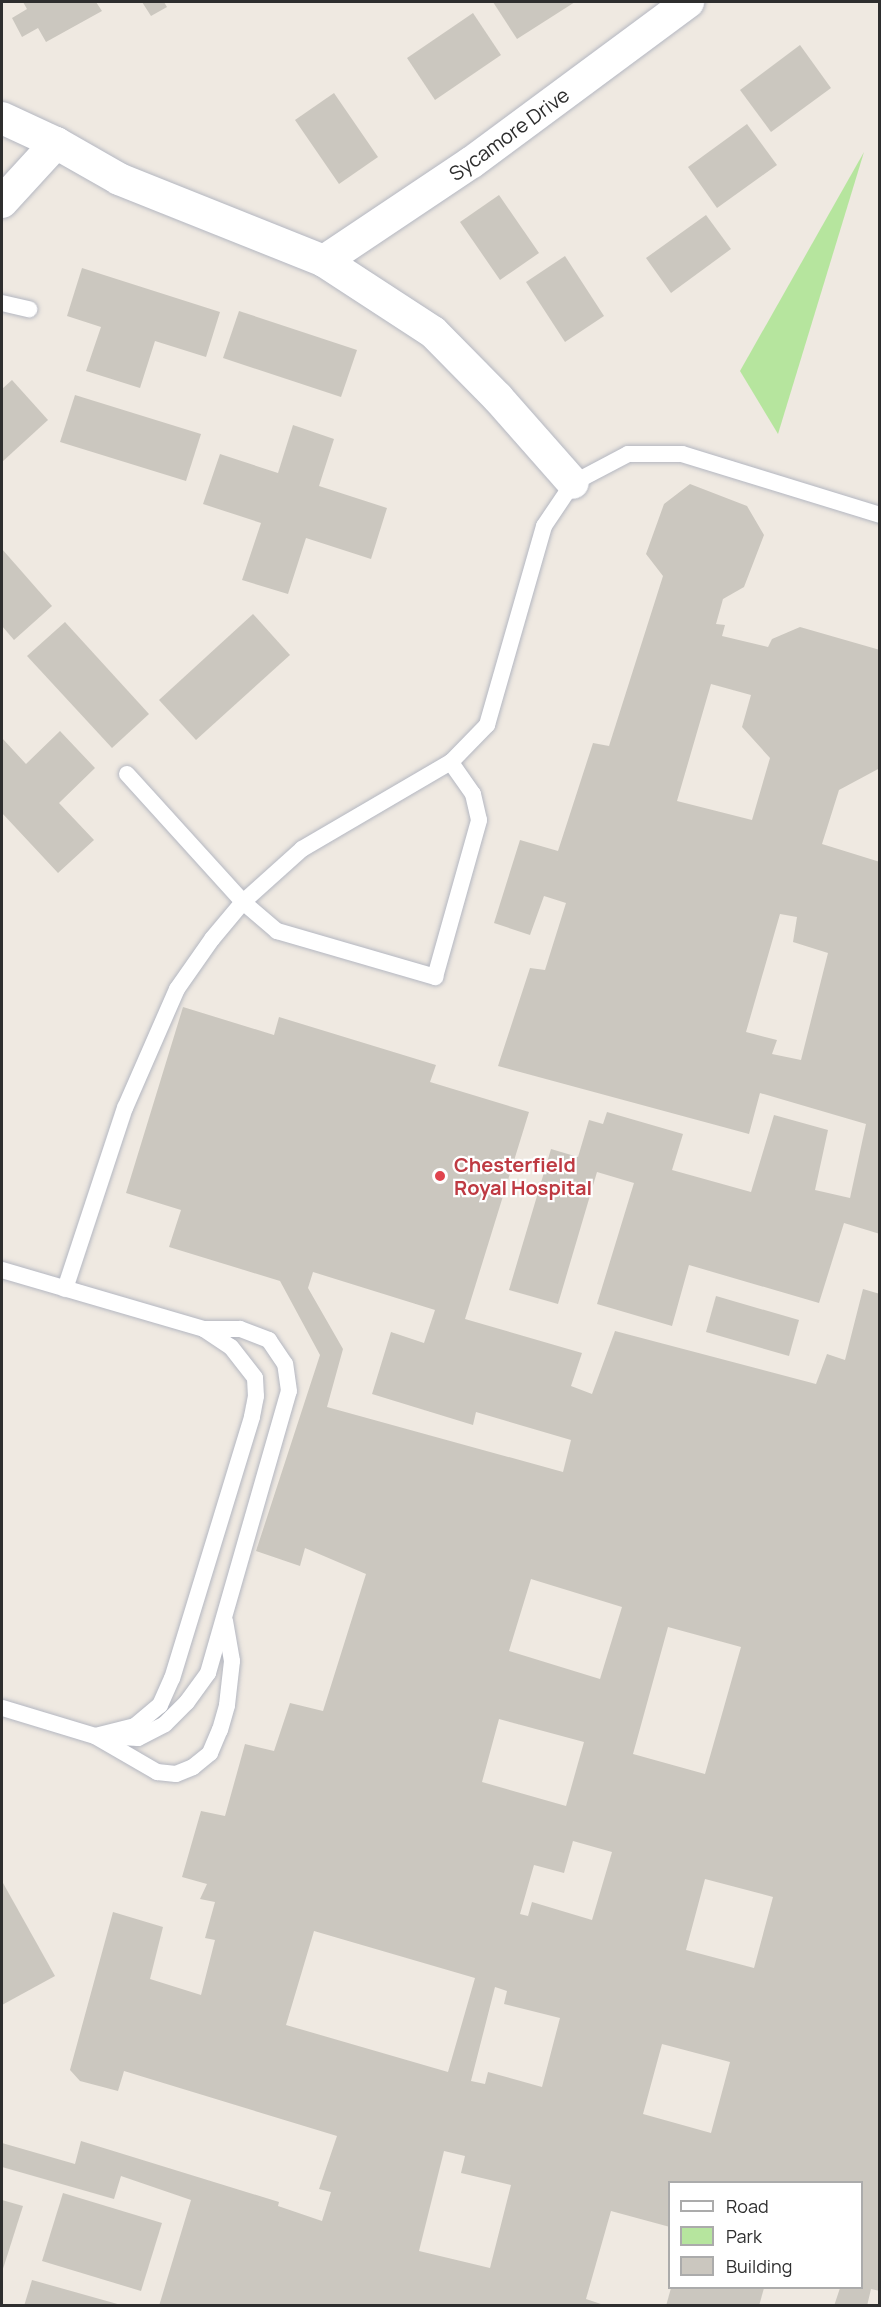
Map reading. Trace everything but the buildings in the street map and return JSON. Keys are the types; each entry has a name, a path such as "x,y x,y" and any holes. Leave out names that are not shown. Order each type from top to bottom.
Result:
{"street":[{"name":"Sycamore Drive","path":"324,261 472,162 688,2"},
{"path":"2,118 56,143 118,178 324,261 433,332 498,398 573,483"},
{"path":"2,202 56,143"}],"lane":[{"path":"2,303 29,309"},
{"path":"65,1289 125,1108 177,989 212,939 243,903 302,849 451,762 487,725 544,526 573,483 628,454 682,454 879,515"},
{"path":"127,774 243,903 277,931 435,977 479,820 473,794 451,762"},
{"path":"2,1270 204,1329 240,1329 269,1340 285,1364 289,1391 208,1673 187,1702 165,1724 138,1738 95,1736"},
{"path":"95,1736 135,1726 160,1705 172,1678 252,1417 255,1378 231,1347 204,1329"},
{"path":"2,1708 95,1736 157,1772 176,1774 193,1767 210,1753 220,1730 227,1705 232,1661 224,1617"}],"green space":[{"path":"864,152 778,434 740,371"}],"place":[{"name":"Chesterfield Royal Hospital","path":"440,1176"}]}
